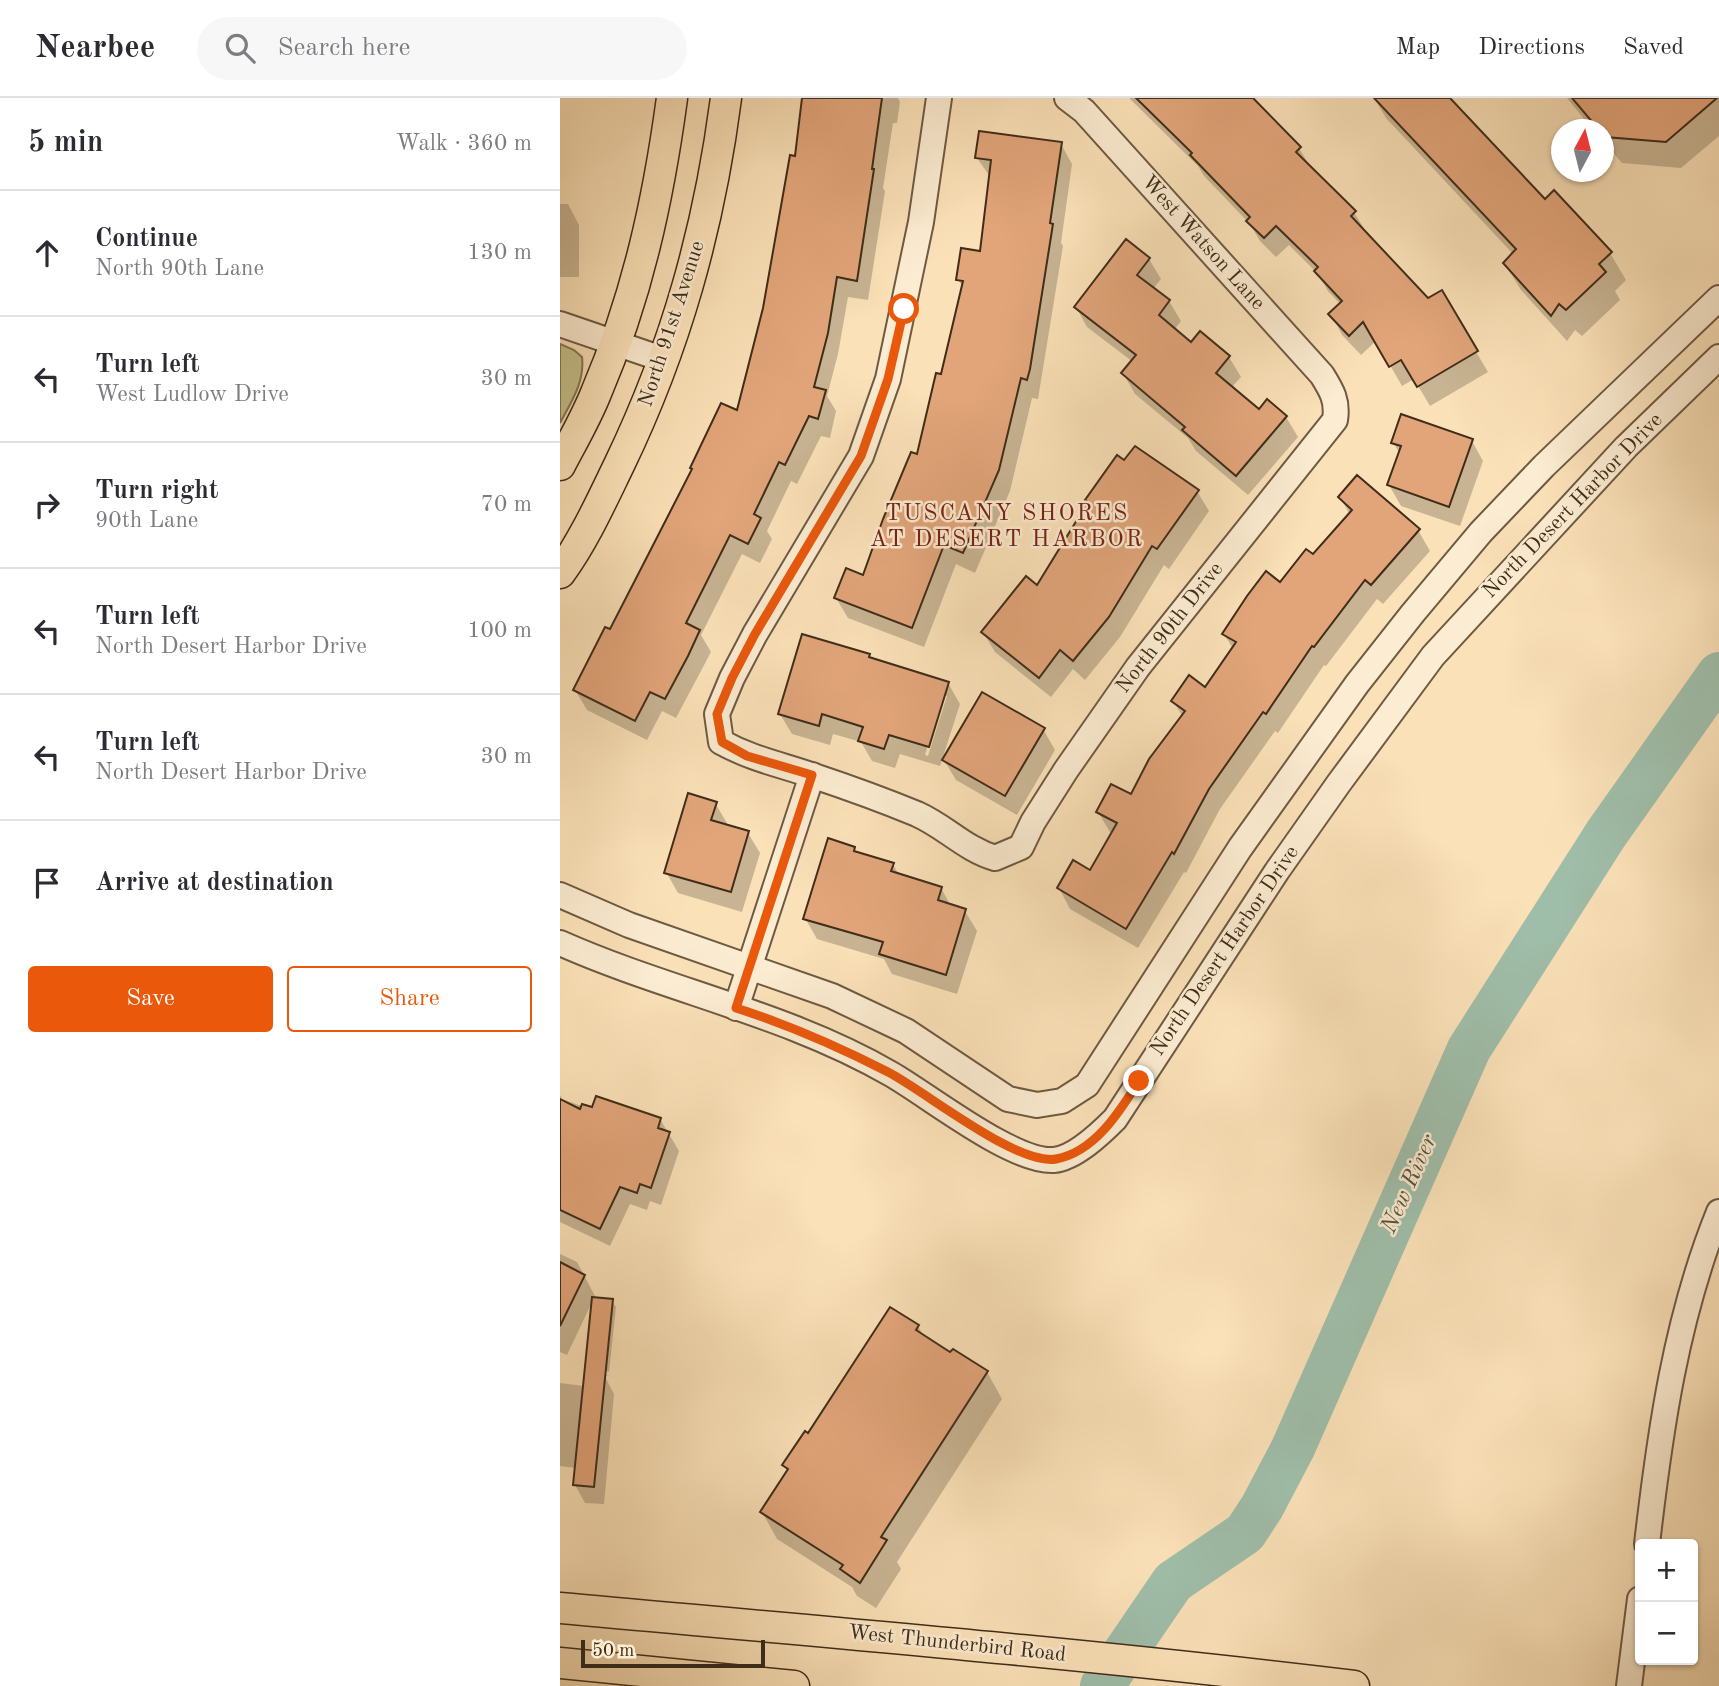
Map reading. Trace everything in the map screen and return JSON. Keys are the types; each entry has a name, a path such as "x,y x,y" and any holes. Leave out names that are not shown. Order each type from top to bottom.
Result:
{"main road":[{"path":"560,466 595,396 616,344 653,218 671,98"},
{"name":"North 91st Avenue","path":"560,573 592,521 637,428 665,360 701,238 712,189 726,98"},
{"name":"West Thunderbird Road","path":"560,1608 915,1640 1354,1686"},
{"path":"560,1662 794,1686"}],"street":[{"path":"736,1008 812,775 747,756 722,742 717,714 755,634 861,456 888,379 921,222 939,98"},
{"name":"West Watson Lane","path":"1067,98 1093,121 1322,375 1334,394"},
{"name":"North Desert Harbor Drive","path":"560,895 629,925 832,996 906,1031 1008,1099 1037,1105 1062,1101 1087,1085 1240,848 1357,684 1413,613 1481,532 1544,466 1719,298"},
{"path":"560,324 665,360"},
{"name":"North Desert Harbor Drive","path":"560,943 625,970 812,1035 891,1074 1009,1147 1054,1160 1092,1141 1115,1119 1277,871 1433,656 1626,447 1719,357"},
{"name":"North 90th Drive","path":"812,775 918,815 947,830 976,852 995,859 1021,847 1033,822 1066,770 1138,667 1335,420 1337,407 1334,394"},
{"path":"1648,1539 1661,1427 1672,1374 1695,1278 1719,1212"},
{"path":"1629,1686 1640,1602"}],"shaded area":[{"path":"560,344 582,357 582,366 576,392 560,423"}],"building":[{"path":"802,98 882,98 857,281 837,277 828,333 814,387 826,390 818,419 809,416 785,465 779,462 754,514 761,518 748,544 730,535 686,623 700,630 688,656 665,699 650,692 635,721 573,690 605,627 610,629 692,469 690,468 721,403 737,410 763,308 790,155 795,156"},
{"path":"1136,98 1253,98 1301,147 1296,152 1356,211 1351,216 1428,298 1442,290 1478,351 1417,387 1401,360 1389,367 1363,322 1349,336 1328,314 1342,301 1314,271 1318,267 1276,226 1264,238 1246,221 1250,217 1190,155 1192,153"},
{"path":"1374,98 1450,98 1545,199 1554,190 1612,252 1599,264 1606,272 1566,310 1559,304 1551,316 1503,263 1516,249"},
{"path":"1572,98 1717,98 1666,142 1614,138 1614,119 1590,119"},
{"path":"979,131 1062,142 1050,223 1053,224 1030,369 1027,380 1021,378 999,470 963,553 944,545 912,628 834,598 846,568 863,575 911,452 917,454 936,373 941,374 963,281 956,280 961,248 980,251 991,160 975,158"},
{"path":"1126,239 1150,258 1137,275 1170,300 1159,315 1191,342 1200,331 1230,356 1216,373 1259,409 1267,399 1287,416 1236,476 1182,430 1185,427 1121,373 1136,355 1074,307"},
{"path":"1401,414 1473,439 1449,507 1387,485 1401,446 1391,443"},
{"path":"1135,446 1199,490 1157,549 1152,546 1109,617 1073,661 1060,650 1039,678 981,632 1026,576 1037,585 1088,502 1085,500 1117,455 1124,460"},
{"path":"1357,475 1420,529 1371,585 1365,580 1314,647 1312,646 1266,714 1263,712 1209,789 1174,854 1172,852 1126,929 1057,888 1073,860 1090,870 1117,823 1096,812 1111,784 1131,794 1149,759 1185,711 1171,701 1189,675 1205,687 1236,642 1222,634 1247,596 1266,571 1280,582 1306,549 1313,554 1352,510 1338,497"},
{"path":"802,634 949,682 929,747 889,735 884,749 858,741 863,727 822,714 819,726 778,714"},
{"path":"982,692 1045,728 1005,796 942,760"},
{"path":"688,793 717,802 711,820 749,831 731,892 664,873"},
{"path":"828,838 855,847 854,851 894,863 891,871 942,887 938,900 966,909 946,975 879,954 883,942 803,919"},
{"path":"596,1096 661,1118 658,1128 670,1132 651,1188 640,1184 637,1193 620,1187 600,1229 560,1210 560,1099 580,1109 582,1104 592,1107"},
{"path":"560,1262 585,1275 560,1326"},
{"path":"592,1297 613,1299 594,1487 573,1485"},
{"path":"890,1307 919,1325 916,1330 950,1352 953,1349 988,1371 881,1537 887,1540 860,1583 840,1569 843,1565 760,1512 788,1469 782,1465 805,1431 808,1433"}],"waterway":[{"name":"New River","path":"1102,1686 1173,1582 1245,1533 1262,1507 1293,1448 1469,1049 1606,834 1719,674"}],"district":[{"name":"TUSCANY SHORES AT DESERT HARBOR","path":"1007,526"}],"route":[{"path":"904,309 888,379 861,456 755,634 717,714 722,742 747,756 812,775 736,1008 812,1035 891,1074 1009,1147 1032,1156 1054,1160 1098,1137 1115,1119 1139,1081"}]}
